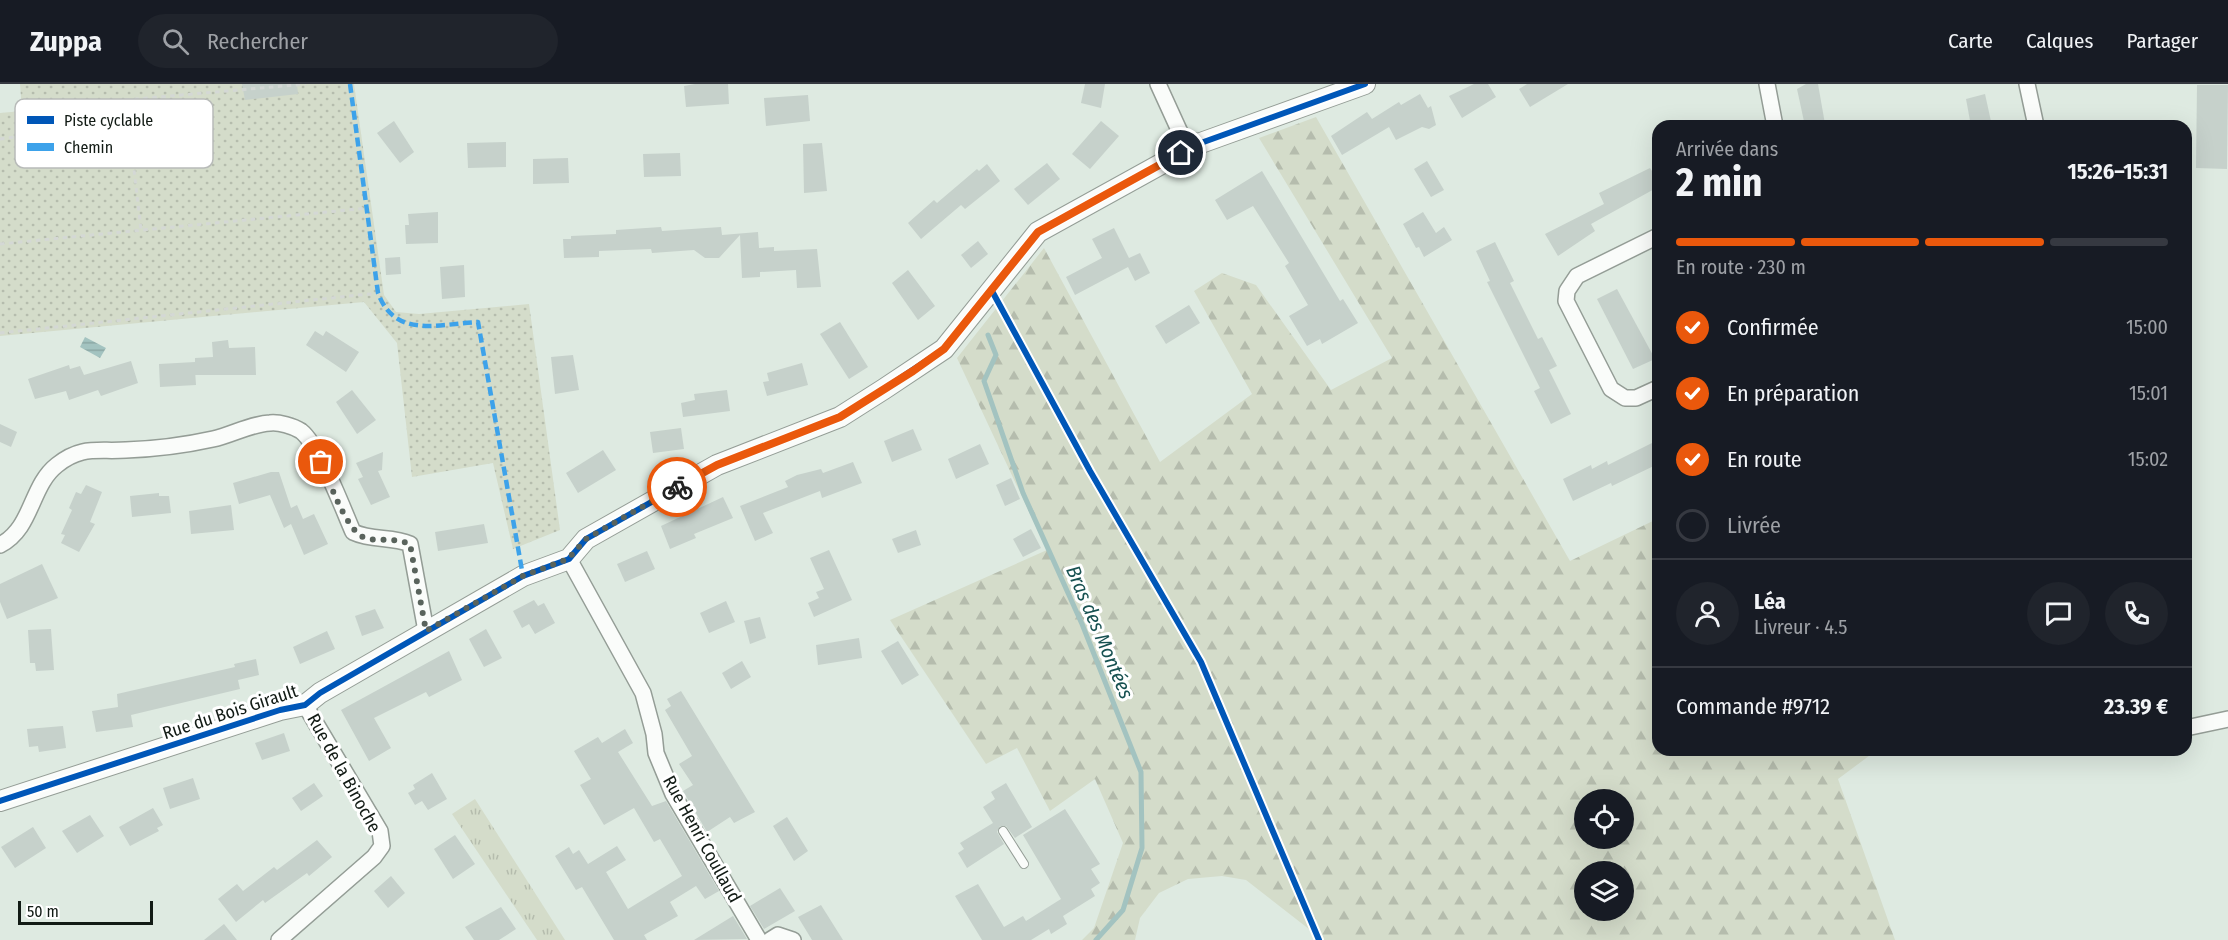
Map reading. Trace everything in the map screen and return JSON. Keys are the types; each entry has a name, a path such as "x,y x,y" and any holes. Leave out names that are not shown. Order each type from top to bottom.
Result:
{"street":[{"path":"1158,84 1184,141 1198,144 1365,84"},
{"path":"1767,84 1774,120"},
{"path":"2027,84 2035,120"},
{"name":"Rue du Bois Girault","path":"0,801 280,710 305,705 320,693 523,576 568,559 586,539 717,465 840,417 944,349 1038,232 1181,153 1184,141"},
{"path":"1652,239 1576,276 1567,291 1566,301 1611,389 1625,398 1636,398 1652,391"},
{"path":"0,545 21,529 42,485 55,466 72,455 90,449 126,450 213,439 272,423 301,431 312,445 353,532 366,538 401,540 410,544 426,631"},
{"name":"Rue Henri Coullaud","path":"568,559 643,693 654,734 656,753 673,794 759,940"},
{"name":"Rue de la Binoche","path":"279,940 374,857 382,846 380,831 305,705"},
{"path":"2192,727 2228,719"},
{"path":"770,940 778,935 793,940"}],"lane":[{"path":"1003,831 1024,864"}],"path":[{"path":"133,99 306,84"},
{"path":"0,139 15,137"},
{"path":"134,168 141,230"},
{"path":"0,244 368,208"},
{"path":"0,333 378,293"}],"green space":[{"path":"20,84 354,84 384,295 396,312 419,314 529,304 560,530 513,549 493,463 412,477 397,343 364,302 0,336 0,113 15,112 15,168 213,168 213,99 21,99"},
{"path":"1316,117 1570,561 1652,521 1652,756 1869,756 1838,779 1895,940 1323,940 1246,880 1222,876 1188,879 1159,893 1140,918 1135,940 1082,940 1094,928 1123,843 1095,779 1050,811 1017,748 986,764 890,620 1047,550 957,358 1044,248 1160,462 1252,394 1194,291 1222,273 1256,285 1331,390 1392,358 1259,138"},
{"path":"475,799 565,940 537,940 452,814"}],"water":[{"path":"85,337 106,348 100,358 80,347"}],"building":[{"path":"242,84 297,84 298,94 245,100"},
{"path":"728,84 729,104 686,107 684,86"},
{"path":"1085,84 1105,84 1101,108 1081,103"},
{"path":"1474,84 1488,84 1496,97 1462,118 1449,96"},
{"path":"1527,84 1568,84 1530,107 1519,89"},
{"path":"1806,84 1818,84 1824,120 1804,120 1797,89"},
{"path":"2197,85 2228,85 2227,169 2196,168"},
{"path":"1420,94 1428,108 1431,106 1436,125 1429,129 1422,127 1396,140 1389,127 1342,155 1331,136 1367,112 1372,119 1399,102 1401,105"},
{"path":"1985,94 1991,120 1970,120 1966,99"},
{"path":"808,95 810,121 766,126 764,98"},
{"path":"394,121 414,152 400,163 377,133"},
{"path":"1101,121 1119,136 1090,169 1072,154"},
{"path":"506,142 506,167 468,168 467,143"},
{"path":"822,143 827,191 804,193 803,144"},
{"path":"680,153 681,176 644,177 643,154"},
{"path":"568,158 569,183 533,184 533,159"},
{"path":"1427,161 1444,190 1431,197 1414,169"},
{"path":"1047,163 1060,179 1028,205 1014,189"},
{"path":"987,164 1000,181 965,209 961,205 921,239 908,223 934,200 937,203 977,169 979,171"},
{"path":"1650,168 1652,171 1652,190 1591,224 1595,231 1558,256 1545,234 1604,204 1599,193"},
{"path":"1262,171 1340,301 1343,299 1358,323 1322,344 1320,339 1307,346 1289,316 1308,305 1285,266 1289,263 1253,206 1227,220 1215,200"},
{"path":"438,212 438,243 406,244 405,225 409,225 408,214"},
{"path":"1423,212 1436,233 1444,227 1452,240 1424,257 1419,247 1416,248 1403,224"},
{"path":"661,227 662,231 721,227 722,235 758,232 759,248 774,247 774,251 817,249 821,287 797,288 796,270 760,272 760,277 742,278 740,235 719,258 705,258 694,250 652,253 651,249 599,251 599,257 564,258 563,239 571,239 571,236 616,234 616,230"},
{"path":"1114,228 1129,258 1140,253 1150,273 1135,281 1128,267 1075,295 1066,277 1102,258 1092,239"},
{"path":"978,241 988,254 971,268 961,255"},
{"path":"1495,242 1514,281 1510,283 1538,339 1542,337 1557,366 1549,370 1571,414 1551,424 1534,391 1540,388 1487,282 1490,281 1476,251"},
{"path":"400,257 401,274 386,275 385,258"},
{"path":"464,265 465,297 442,299 440,267"},
{"path":"908,270 935,306 918,320 892,283"},
{"path":"1617,289 1652,353 1652,360 1633,369 1597,299"},
{"path":"1189,305 1200,323 1166,344 1155,326"},
{"path":"840,322 868,367 849,379 820,334"},
{"path":"315,331 323,336 326,331 359,352 346,372 306,345"},
{"path":"228,340 229,348 255,347 256,375 195,375 196,385 160,387 159,364 195,362 195,358 213,357 212,342"},
{"path":"573,355 579,390 555,394 551,357"},
{"path":"131,361 138,383 101,396 98,390 69,400 66,391 35,399 28,379 69,365 70,369 80,366 84,375"},
{"path":"802,363 808,385 767,396 763,382 769,381 767,373"},
{"path":"352,390 376,420 357,434 336,402"},
{"path":"727,390 730,411 683,417 681,403 695,400 694,394"},
{"path":"0,424 17,432 11,447 0,442"},
{"path":"681,428 684,449 653,453 650,432"},
{"path":"913,429 922,450 892,462 884,441"},
{"path":"1652,443 1652,467 1573,501 1563,479 1591,465 1592,469 1607,461 1608,465"},
{"path":"980,444 989,464 956,479 948,459"},
{"path":"603,450 616,470 578,493 566,473"},
{"path":"383,452 382,470 378,471 390,497 371,505 358,479 363,477 356,463"},
{"path":"853,462 862,483 822,498 820,491 763,513 773,533 755,541 740,506 788,487 785,481 797,475 821,469 823,473"},
{"path":"271,472 279,472 291,508 297,505 303,519 314,514 328,544 304,555 291,524 284,528 270,495 239,504 233,483"},
{"path":"1011,478 1020,499 1005,506 996,485"},
{"path":"86,485 102,492 90,522 95,524 79,552 61,543 65,535 61,534 72,510 69,508 76,492 81,494"},
{"path":"159,493 159,496 169,496 171,513 132,517 130,496"},
{"path":"723,497 733,518 694,534 696,538 670,549 661,526"},
{"path":"231,505 234,530 191,534 189,511"},
{"path":"484,524 488,543 438,551 435,532"},
{"path":"1031,529 1041,548 1023,557 1013,539"},
{"path":"916,530 921,545 898,553 892,539"},
{"path":"829,550 852,600 814,617 808,603 819,598 816,592 824,589 810,558"},
{"path":"647,551 655,569 625,582 617,564"},
{"path":"42,564 58,598 7,619 0,602 0,584"},
{"path":"534,600 538,606 544,603 555,623 535,634 529,624 522,628 513,611"},
{"path":"726,601 735,622 709,633 700,613"},
{"path":"375,609 384,628 362,636 355,616"},
{"path":"760,617 766,638 750,644 744,621"},
{"path":"51,629 54,670 36,671 35,663 30,663 28,630"},
{"path":"486,629 502,658 484,667 469,639"},
{"path":"327,631 335,649 300,664 293,647"},
{"path":"859,638 862,658 818,665 816,645"},
{"path":"898,641 919,675 902,685 881,651"},
{"path":"449,651 462,680 429,697 426,692 374,718 391,748 369,761 341,710"},
{"path":"256,659 259,675 238,680 240,689 131,715 133,727 96,732 92,711 118,707 117,694 235,667 234,664"},
{"path":"742,661 751,677 731,689 722,673"},
{"path":"681,691 755,812 734,823 730,817 707,832 683,791 693,785 679,764 692,756 665,710 671,706 667,699"},
{"path":"63,726 66,748 39,752 38,746 29,747 27,729"},
{"path":"625,729 633,743 618,752 652,806 666,801 719,891 705,899 696,886 670,902 678,916 644,935 647,940 614,940 582,887 576,890 555,856 569,847 573,854 579,850 588,864 617,846 626,860 606,872 628,909 682,876 660,839 654,842 634,808 604,825 580,785 591,779 574,751 598,737 602,743"},
{"path":"284,733 290,751 262,760 255,743"},
{"path":"432,773 447,799 428,810 422,801 415,805 408,793 415,789 413,785"},
{"path":"193,778 200,799 170,809 163,788"},
{"path":"314,783 323,796 301,811 292,798"},
{"path":"1006,783 1032,827 1015,838 1006,826 1000,826 997,832 1004,844 967,868 958,853 964,849 960,843 993,823 983,807 995,799 991,792"},
{"path":"153,808 163,825 157,828 159,831 130,846 119,827"},
{"path":"1065,809 1100,864 1091,869 1100,883 1091,889 1095,896 1063,916 1067,924 1051,934 1049,929 1031,940 982,940 955,896 978,884 1004,927 1023,916 1026,921 1061,899 1023,835"},
{"path":"90,815 104,836 77,853 62,831"},
{"path":"787,817 808,851 794,861 773,826"},
{"path":"33,827 46,848 15,868 1,847"},
{"path":"455,835 475,864 453,879 434,849"},
{"path":"317,840 332,857 309,876 307,873 265,903 263,900 236,922 218,899 237,884 243,891 274,867 277,870"},
{"path":"391,876 405,893 388,908 374,891"},
{"path":"780,888 795,911 764,929 750,906"},
{"path":"821,905 843,940 812,940 798,917"},
{"path":"501,907 516,929 499,940 474,940 465,927"},
{"path":"733,916 747,939 694,940"},
{"path":"224,924 237,940 204,940"}],"waterway":[{"name":"Bras des Montées","path":"988,335 996,355 984,381 1023,493 1082,624 1141,772 1142,848 1123,910 1096,940"}],"marked path":[{"path":"350,84 378,293 386,308 395,317 407,323 433,326 478,322 523,576"}],"cycle path":[{"path":"1184,141 1198,144 1365,84"},
{"path":"0,801 280,710 305,705 320,693 523,576 569,559 586,539 717,465 840,417 944,349 1038,232 1181,153 1184,141"},
{"path":"992,291 1090,471 1201,662 1319,940"}],"way so far":[{"path":"321,462 353,532 366,538 401,540 410,544 426,631 523,576 568,559 586,539 677,487"}],"route":[{"path":"677,487 717,465 840,417 913,371 944,349 1038,232 1181,153"}]}
